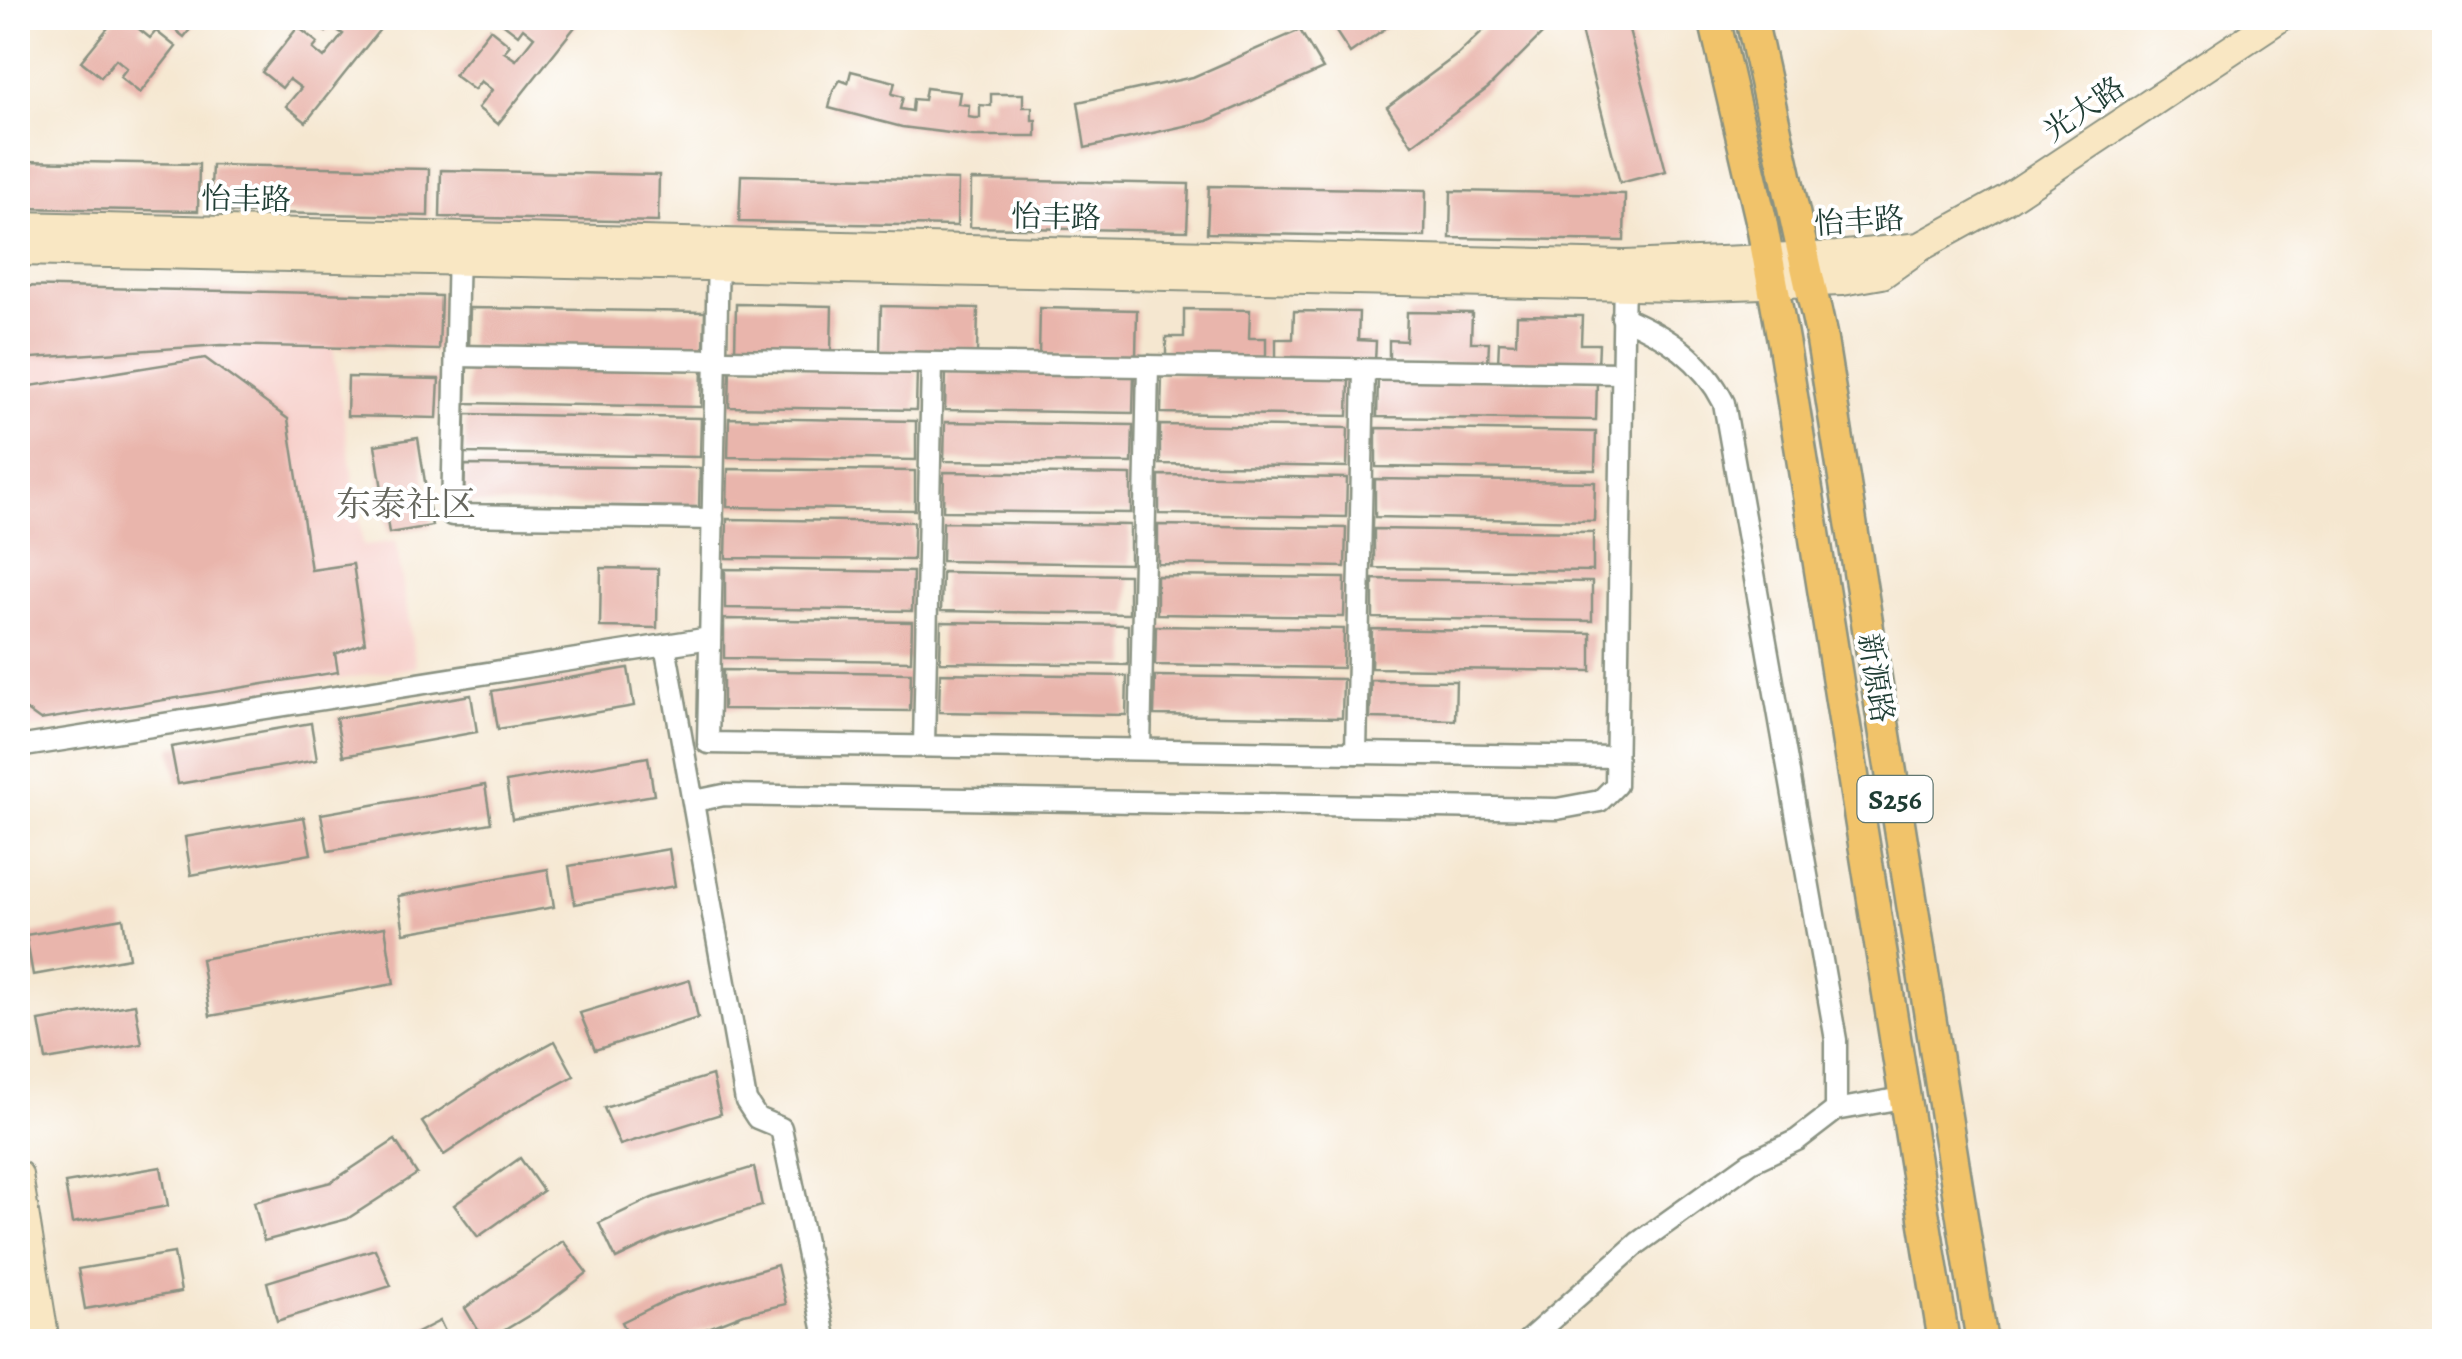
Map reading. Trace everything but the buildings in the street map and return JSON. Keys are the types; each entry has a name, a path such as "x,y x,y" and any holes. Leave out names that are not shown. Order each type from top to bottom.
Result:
{"main road":[{"name":"新源路","path":"1714,18 1770,271 1944,1342"},
{"name":"新源路","path":"1751,18 1808,270 1982,1342"}],"street":[{"name":"光大路","path":"1920,247 2005,200 2279,18"},
{"name":"怡丰路","path":"18,226 458,249"},
{"name":"怡丰路","path":"18,251 458,249 1624,276 1808,270 1920,247"},
{"path":"458,249 452,515 713,519"},
{"path":"718,255 708,743 1616,756"},
{"path":"694,801 724,795 1557,809 1600,801 1616,784 1624,276"},
{"path":"1622,317 1684,350 1711,377 1724,403 1836,1040 1836,1110"},
{"path":"456,356 1622,374"},
{"path":"924,746 932,363"},
{"path":"1140,749 1148,366"},
{"path":"1356,753 1364,370"},
{"path":"18,748 710,638"},
{"path":"665,645 746,1101 757,1118 781,1128 826,1342"},
{"path":"1526,1342 1684,1207 1751,1162 1797,1140 1836,1110 1902,1098"},
{"path":"18,1175 45,1342"},
{"path":"18,1334 19,1342"}],"shaded area":[{"path":"221,345 333,347 363,546 396,541 416,667 18,731 18,359"}],"district":[{"name":"东泰社区","path":"406,504"}]}
